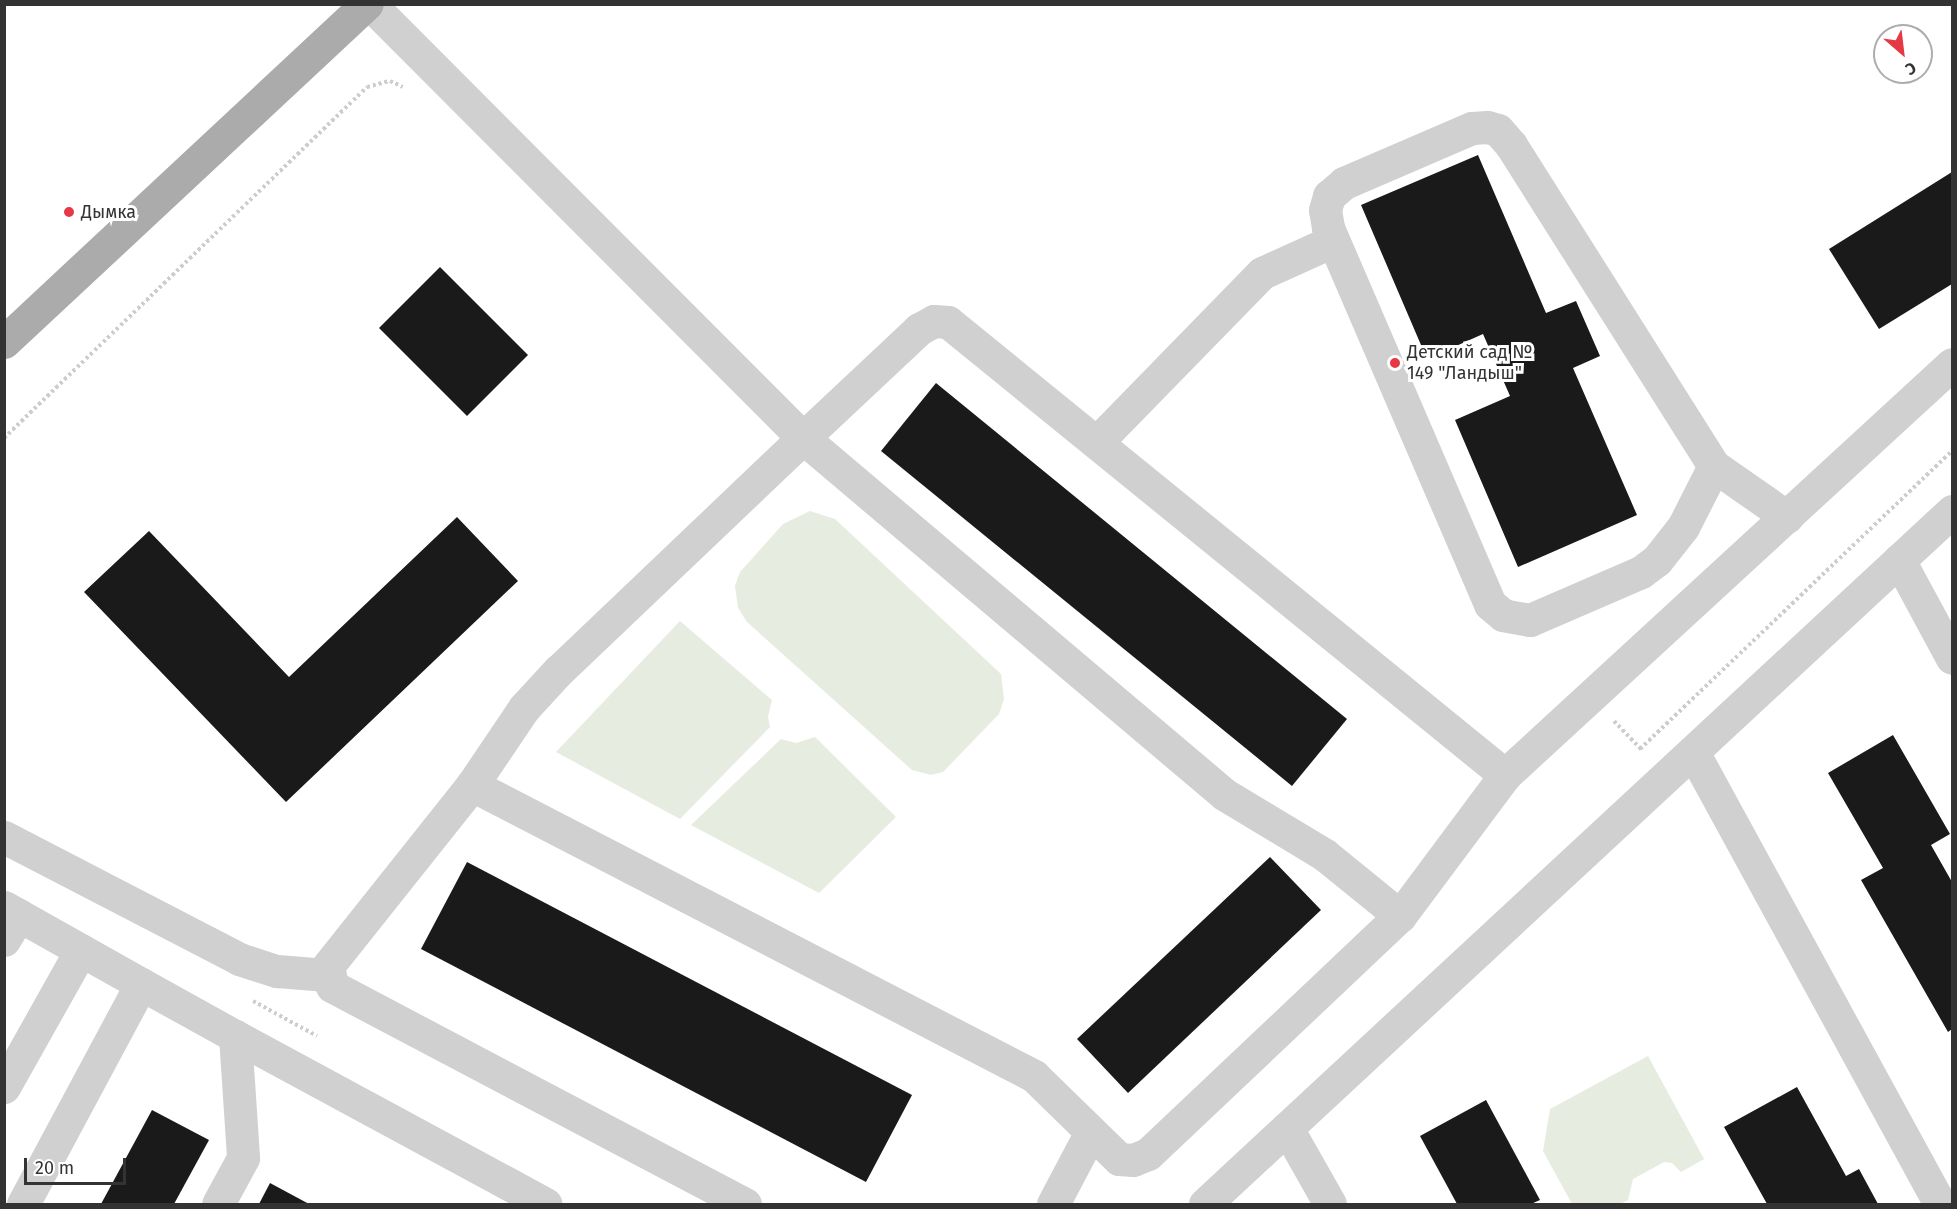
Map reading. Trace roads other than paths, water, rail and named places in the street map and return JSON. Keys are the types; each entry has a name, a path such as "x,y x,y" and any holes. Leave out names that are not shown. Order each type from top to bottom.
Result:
{"main road":[{"path":"4,342 368,4"}],"street":[{"path":"368,4 803,438 1224,794 1325,855 1400,916"},
{"path":"1714,466 1674,541 1641,572 1534,619 1518,620 1503,615 1490,604 1334,241 1324,210 1329,196 1344,183 1472,128 1487,126 1498,130 1714,466 1787,517"},
{"path":"1097,442 1262,273 1334,241"},
{"path":"745,1204 342,993 332,986 327,975 328,966 472,785 524,708 559,670 919,329 934,321 948,322 961,331 1506,775"},
{"path":"472,785 1034,1076 1119,1159 1148,1154 1400,916 1506,775 1953,364"},
{"path":"1205,1204 1953,511"},
{"path":"1899,560 1953,658"},
{"path":"1693,752 1940,1204"},
{"path":"4,837 239,959 277,970 327,975"},
{"path":"9,921 81,950 546,1204"},
{"path":"4,1087 81,950"},
{"path":"23,1204 141,984"},
{"path":"218,1204 243,1158 235,1036"},
{"path":"1287,1128 1330,1204"},
{"path":"1053,1204 1091,1132"}],"place":[{"name":"Дымка","path":"69,212"},
{"name":"Детский сад № 149 \"Ландыш\"","path":"1395,363"}]}
